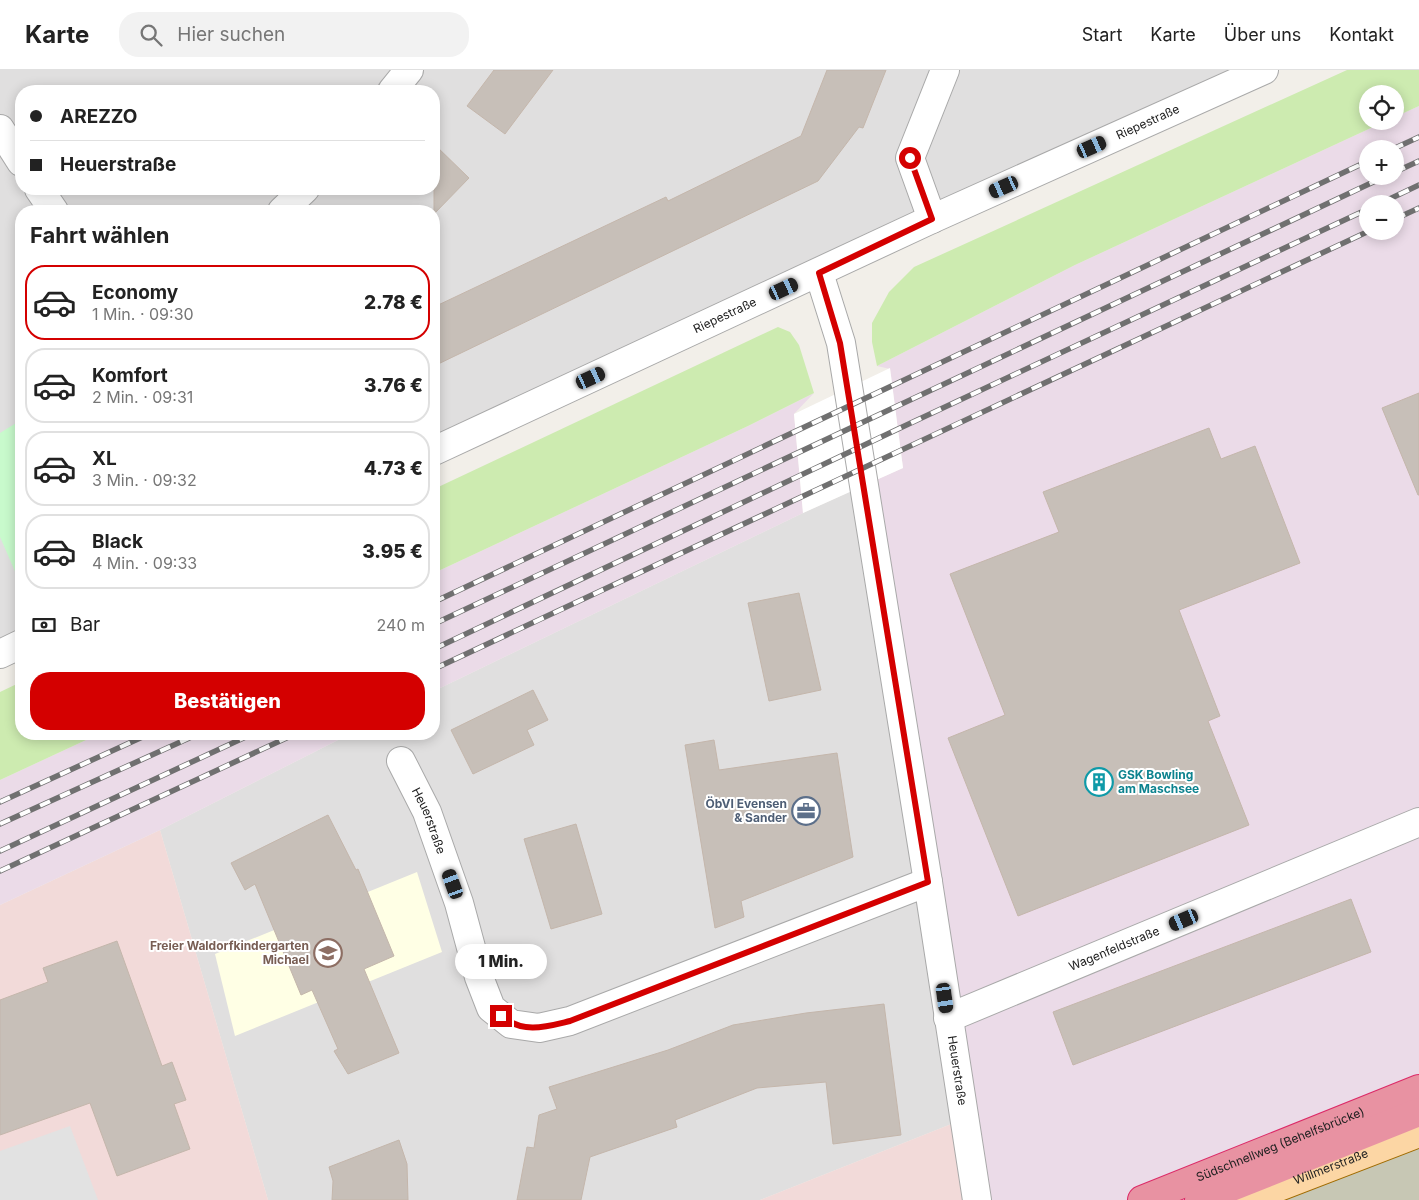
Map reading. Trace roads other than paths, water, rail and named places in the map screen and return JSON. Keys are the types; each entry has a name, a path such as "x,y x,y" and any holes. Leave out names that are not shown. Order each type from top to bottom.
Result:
{"highway":[{"name":"Südschnellweg (Behelfsbrücke)","path":"1142,1200 1419,1090"},
{"name":"Südschnellweg (Behelfsbrücke)","path":"1199,1200 1419,1112"}],"main road":[{"name":"Willmerstraße","path":"1244,1200 1419,1133"}],"street":[{"path":"397,85 409,70"},
{"path":"932,219 910,158 945,70"},
{"name":"Riepestraße","path":"440,448 932,219 1264,70"},
{"path":"0,129 15,153"},
{"path":"288,205 299,195"},
{"name":"Heuerstraße","path":"819,273 840,343 928,882 977,1200"},
{"path":"0,654 15,647"},
{"name":"Heuerstraße","path":"401,761 427,812 459,903 479,977 491,1008 512,1024 540,1028 570,1021 928,882"},
{"name":"Wagenfeldstraße","path":"948,1018 1419,822"}],"railway":[{"path":"1404,144 1419,137"},
{"path":"1404,168 1419,161"},
{"path":"440,599 1359,165"},
{"path":"440,621 1367,185"},
{"path":"1398,195 1419,185"},
{"path":"1404,215 1419,208"},
{"path":"440,646 1359,213"},
{"path":"440,666 1359,236"},
{"path":"0,802 136,740"},
{"path":"0,824 185,740"},
{"path":"0,851 239,740"},
{"path":"0,871 282,740"}],"place":[{"name":"GSK Bowling am Maschsee","path":"1099,782"},
{"name":"ÖbVI Evensen & Sander","path":"806,811"},
{"name":"Freier Waldorfkindergarten Michael","path":"328,953"}]}
